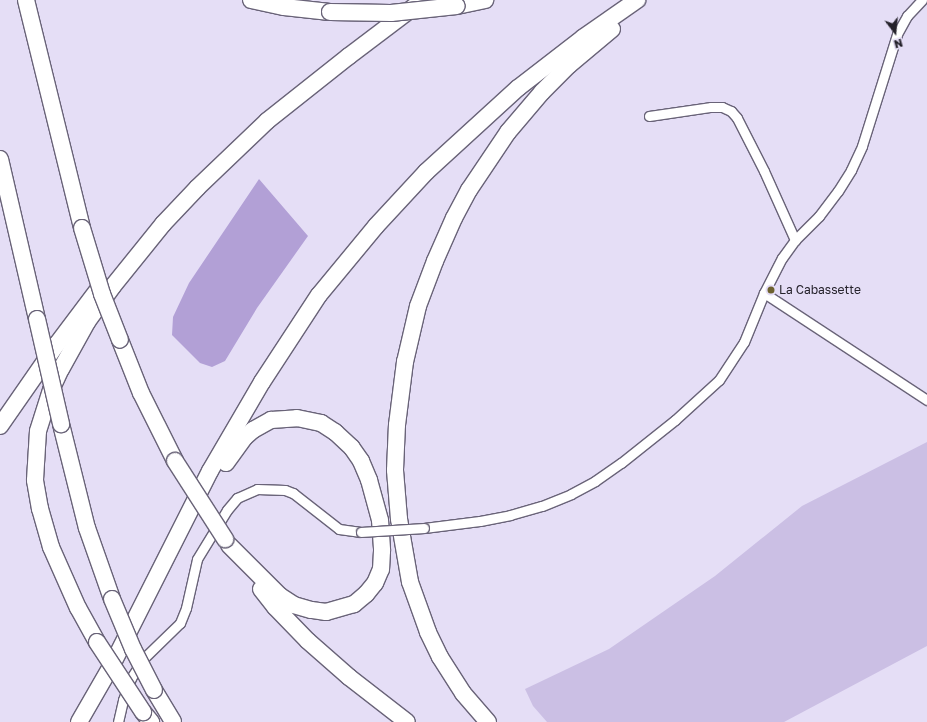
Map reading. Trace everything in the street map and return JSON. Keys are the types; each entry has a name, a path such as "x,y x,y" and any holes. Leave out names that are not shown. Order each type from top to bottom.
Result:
{"highway":[{"path":"26,0 82,228 102,294 141,393 175,461 227,542 275,607 308,641 349,677 407,722"},
{"path":"251,0 284,7 330,12 391,13 457,6 485,0"},
{"path":"0,426 20,394 84,307 156,222 220,154 278,102 338,54 415,0"},
{"path":"147,717 97,642 78,608 51,547 40,509 35,480 38,431 50,390 87,322 113,286 163,224 197,188 267,121 423,0"},
{"path":"78,722 113,663 156,581 210,471 262,382 319,295 376,226 426,172 518,88 584,37 636,0"},
{"path":"488,722 464,693 440,657 428,632 410,582 399,519 395,470 397,425 405,362 418,306 435,261 454,218 484,165 508,132 547,86 569,64 648,0"},
{"path":"0,159 61,424 87,528 112,599 133,649 154,690 173,722"},
{"path":"156,581 232,453 253,430 271,420 297,418 321,423 335,432 352,448 361,461 369,480 380,520 382,536 380,569 375,583 366,594 354,604 326,612 311,610 294,605 270,588 227,542"}],"street":[{"path":"118,722 123,700 131,678 144,658 180,623 186,608 197,559 227,510 237,498 257,489 285,490 304,501 339,529 361,532 424,528 480,521 542,506 577,491 621,463 675,420 719,380 744,342 764,293 782,258 795,240 819,216 838,191 851,170 862,146 897,34 907,16 922,0"},
{"path":"649,116 711,107 722,107 731,111 737,118 764,171 795,240"},
{"path":"764,293 777,300 927,400"}],"shaded area":[{"path":"259,179 308,236 257,308 225,361 212,367 200,363 172,335 173,317 189,283"},
{"path":"927,442 927,646 784,722 547,722 533,706 525,689 609,649 715,576 802,506"}],"place":[{"name":"La Cabassette","path":"771,290"}]}
